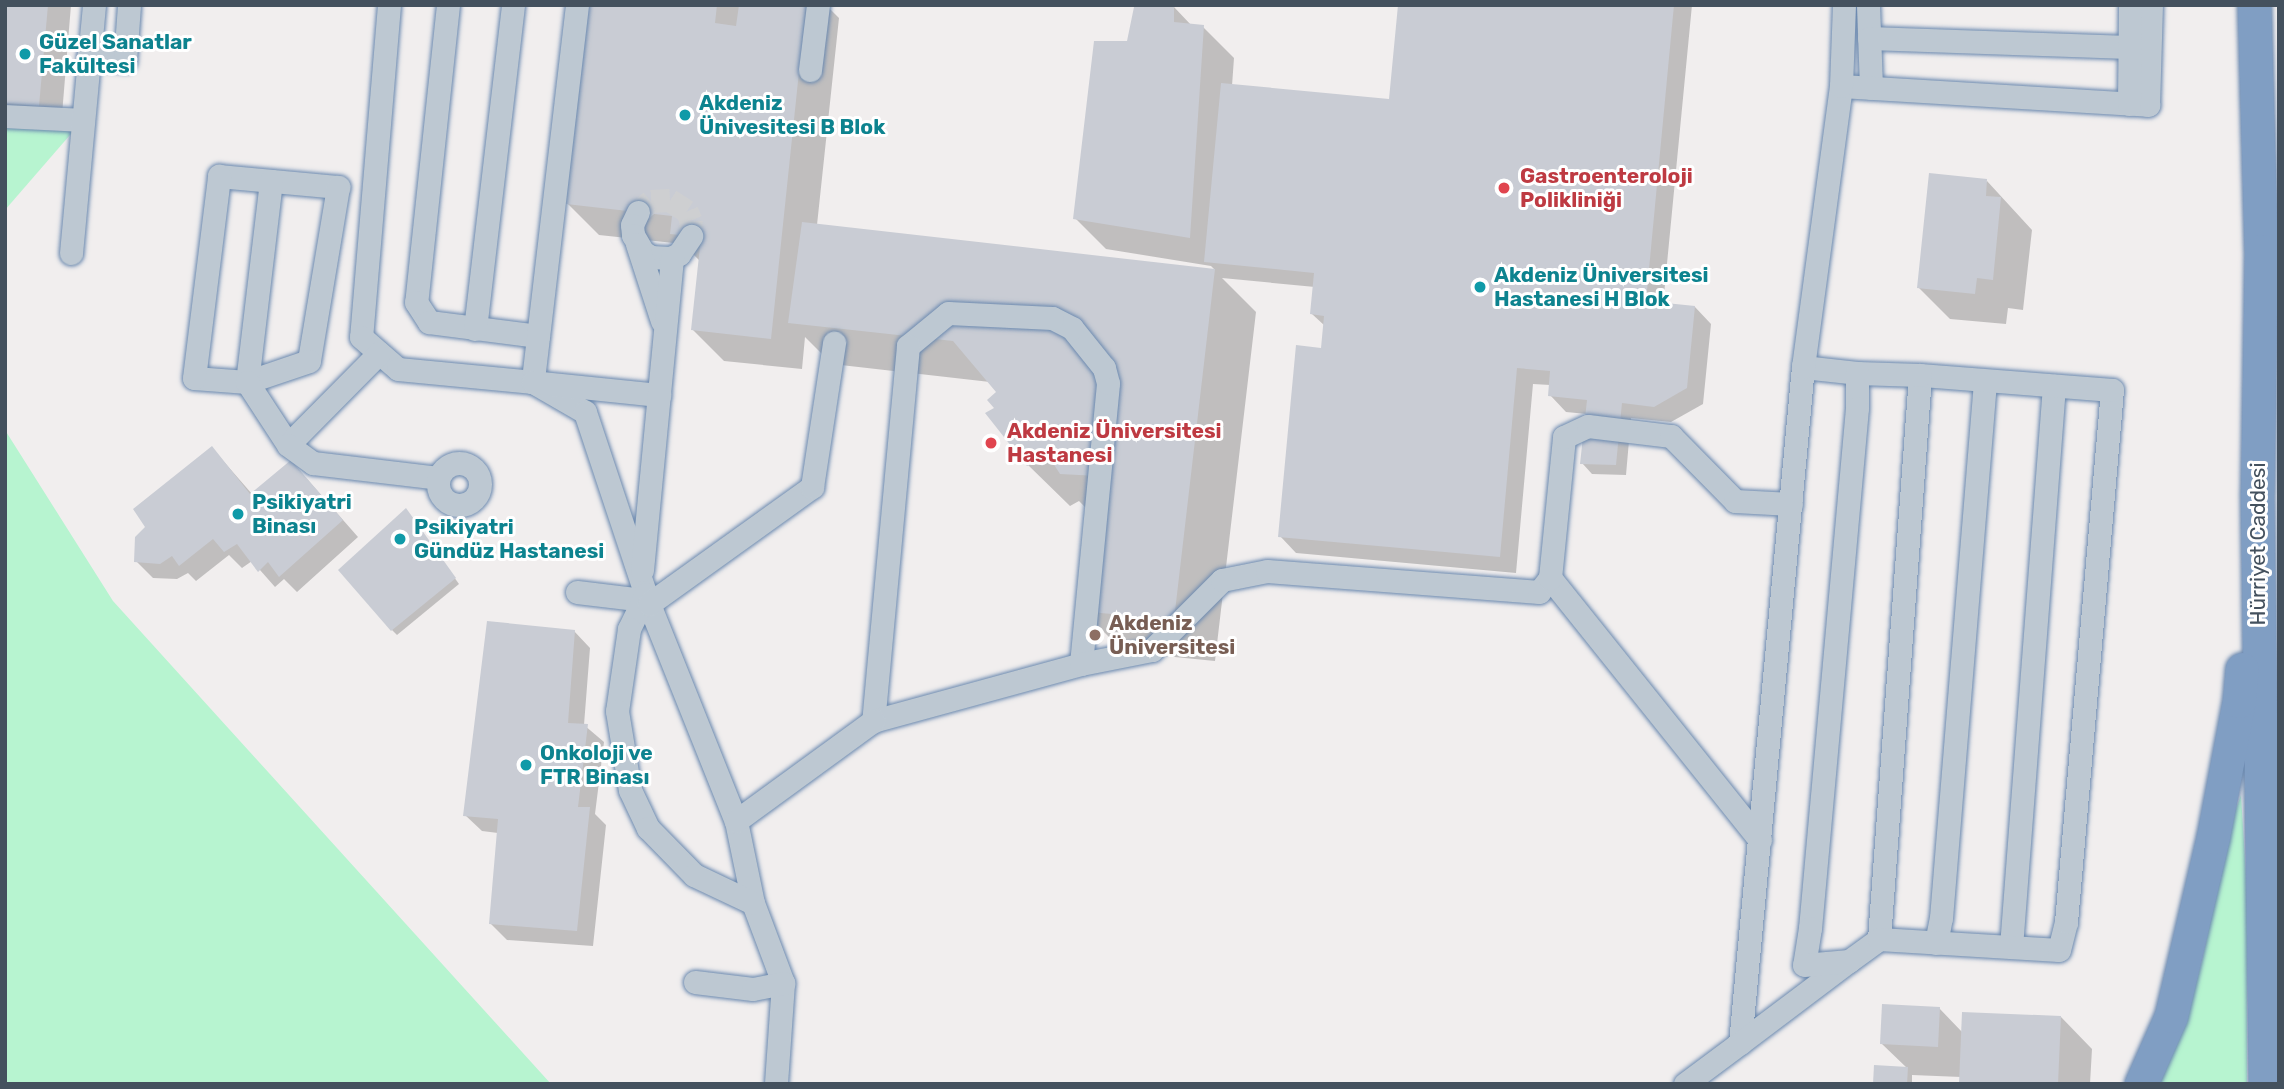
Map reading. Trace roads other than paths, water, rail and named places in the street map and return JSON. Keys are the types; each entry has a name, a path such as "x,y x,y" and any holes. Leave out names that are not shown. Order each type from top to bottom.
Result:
{"highway":[{"name":"Hürriyet Caddesi","path":"2254,5 2260,251 2257,493 2265,1084"},
{"path":"2260,251 2262,5"},
{"path":"2141,1084 2171,1016 2213,837 2239,701 2257,493"}],"street":[{"path":"71,253 94,5"},
{"path":"88,57 125,61 129,5"},
{"path":"389,5 361,337 398,369 659,395"},
{"path":"448,5 416,302 429,322 538,335"},
{"path":"475,329 513,5"},
{"path":"533,382 577,5"},
{"path":"810,70 818,5"},
{"path":"1740,1042 1803,367 1841,86 1844,5"},
{"path":"1868,5 1871,88"},
{"path":"2130,5 2129,47 2138,104"},
{"path":"2138,104 2151,5"},
{"path":"1869,38 2129,47"},
{"path":"1841,86 2138,104"},
{"path":"5,116 83,120"},
{"path":"219,176 338,187 309,361 247,382 194,378 219,176"},
{"path":"271,181 247,382 288,445 313,463 438,478"},
{"path":"638,212 632,225 636,244 665,331"},
{"path":"636,244 651,257 672,257 686,248 691,236"},
{"path":"672,257 645,595 629,629 617,711 630,790 648,828 694,875 753,903"},
{"path":"873,721 908,346 948,313 1052,318 1072,328 1104,368 1108,383 1081,664"},
{"path":"578,592 645,595 812,487 834,343"},
{"path":"288,445 379,353"},
{"path":"1685,1084 1879,939 2059,950 2066,922 2105,433 2112,390 1803,367"},
{"path":"1849,961 1804,965 1811,928 1857,408 1857,373"},
{"path":"1879,939 1920,375"},
{"path":"533,382 585,412 645,595 736,821 753,903 783,983 776,1084"},
{"path":"1936,943 1941,918 1985,382"},
{"path":"2011,947 2054,386"},
{"path":"736,821 873,721 1081,664 1152,650 1222,580 1267,571 1539,592 1550,578 1564,437 1588,426 1671,436 1735,501 1791,504"},
{"path":"1550,578 1760,840"},
{"path":"695,982 753,989 783,983"}],"tunnel":[{"path":"638,212 651,201 670,200 687,211 691,220 691,236"}],"place":[{"name":"Güzel Sanatlar Fakültesi","path":"25,54"},
{"name":"Akdeniz Ünivesitesi B Blok","path":"685,115"},
{"name":"Gastroenteroloji Polikliniği","path":"1504,188"},
{"name":"Akdeniz Üniversitesi Hastanesi H Blok","path":"1480,287"},
{"name":"Akdeniz Üniversitesi Hastanesi","path":"991,443"},
{"name":"Psikiyatri Binası","path":"238,514"},
{"name":"Psikiyatri Gündüz Hastanesi","path":"400,539"},
{"name":"Akdeniz Üniversitesi","path":"1095,635"},
{"name":"Onkoloji ve FTR Binası","path":"526,765"}]}
